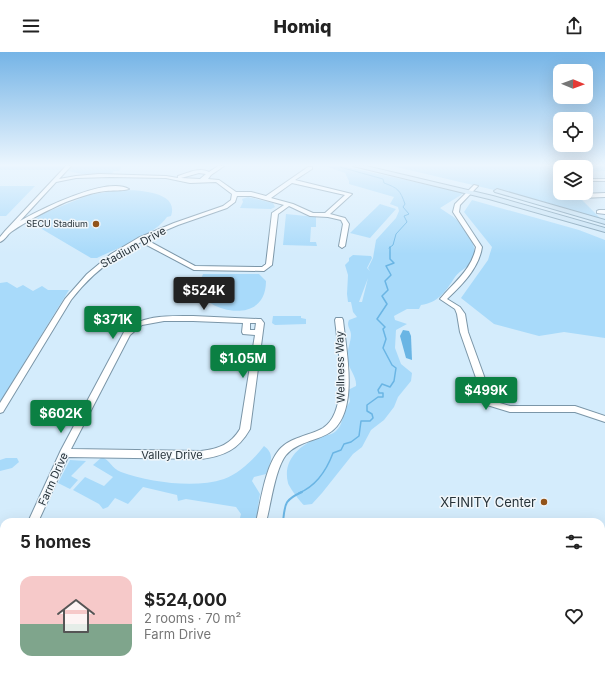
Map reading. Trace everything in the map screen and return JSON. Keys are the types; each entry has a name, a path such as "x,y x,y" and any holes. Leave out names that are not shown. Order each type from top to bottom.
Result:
{"main road":[{"path":"493,195 605,230"},
{"path":"501,195 560,208 605,222"}],"street":[{"path":"0,240 42,195"},
{"path":"7,232 34,215 83,195"},
{"name":"Stadium Drive","path":"0,410 76,287 101,264 142,240 170,226 225,207 233,201 235,195"},
{"path":"253,195 288,204 312,215 326,215 345,220 342,246"},
{"path":"267,198 271,195"},
{"path":"326,215 348,195"},
{"path":"467,195 457,205 456,212 479,247 479,251 475,262 460,282 443,299 458,308 461,314 464,332 490,403 510,409 575,409 605,419"},
{"path":"593,196 604,195"},
{"path":"142,240 194,268 261,270 267,268 269,265 275,213 288,204"},
{"path":"26,212 34,215"},
{"name":"Farm Drive","path":"36,518 64,453 127,334 132,328 141,323 162,320 247,321"},
{"name":"Wellness Way","path":"263,518 276,465 283,452 295,444 330,428 338,418 342,406 343,388 339,320"},
{"path":"247,321 259,321 259,333 246,332 247,321"},
{"name":"Valley Drive","path":"64,453 201,455 216,453 227,448 239,439 246,426 259,333"}],"shaded area":[{"path":"0,195 26,195 6,216 0,216"},
{"name":"SECU Stadium","path":"89,195 159,195 169,201 172,207 171,216 167,217 154,230 97,258 91,258 35,225 30,227 27,225 31,223 29,221 39,217 37,216"},
{"path":"387,195 461,195 440,208 455,218 463,227 473,243 475,254 474,258 470,264 457,275 437,299 421,305 419,309 407,309 394,316 395,320 407,324 396,330 395,348 401,364 412,373 411,381 398,397 394,407 384,420 371,430 362,447 353,454 312,504 304,505 295,495 288,483 287,474 291,460 300,448 307,443 322,436 329,435 338,429 345,409 350,401 348,390 356,386 347,357 351,335 348,322 349,320 357,317 353,312 351,302 348,302 348,275 345,265 349,261 349,258 353,255 371,256 372,258 367,268 370,271 368,268 373,258 376,240 396,218 399,211 398,207 390,204 394,197","holes":["368,278 362,302 359,302"]},
{"path":"516,195 553,195 553,200 582,200 601,219"},
{"path":"248,197 273,203 275,207 271,209 240,208 243,202 242,199"},
{"path":"472,200 579,230 605,240 605,338 564,332 539,336 494,324 461,298 488,260 492,247 464,212"},
{"path":"380,204 396,209 370,238 350,233"},
{"path":"286,214 316,217 316,227 311,227 310,242 316,242 317,246 283,245"},
{"path":"203,274 259,274 266,281 263,296 255,306 244,310 232,310 219,307 209,302 201,294 199,286"},
{"path":"7,282 17,288 23,285 33,291 42,286 48,290 69,290 0,402 0,283"},
{"path":"273,316 301,316 301,318 306,319 306,324 275,325 272,323"},
{"path":"403,330 409,331 411,336 412,360 406,358 400,336"},
{"path":"264,446 271,455 266,474 254,477 252,481 260,494 257,518 240,518 241,514 236,507 186,499 178,501 177,495 143,487 128,504 115,498 108,507 103,509 99,504 73,490 85,477 104,486 113,477 93,465 102,457 118,471 133,476 172,483 199,484 230,477 241,470"},
{"path":"6,458 17,458 19,462 12,468 0,471 0,460"},
{"path":"70,460 86,461 71,476 78,480 70,489 58,483"}],"waterway":[{"path":"390,247 393,245 396,234 407,222 404,216 409,214 403,207 405,204 401,195"},
{"path":"299,493 311,486 316,481 328,465 333,453 341,450 344,444 351,442 359,436 361,421 370,421 373,418 372,414 367,411 367,405 378,397 383,397 383,393 379,393 378,390 382,384 390,387 394,381 396,368 392,365 383,348 386,339 383,329 385,327 377,319 387,304 382,296 388,290 385,281 391,275 386,266 394,263 390,259 390,247"},
{"path":"283,518 286,503 302,492"}],"place":[{"name":"SECU Stadium","path":"96,224"},
{"name":"XFINITY Center","path":"544,502"}]}
